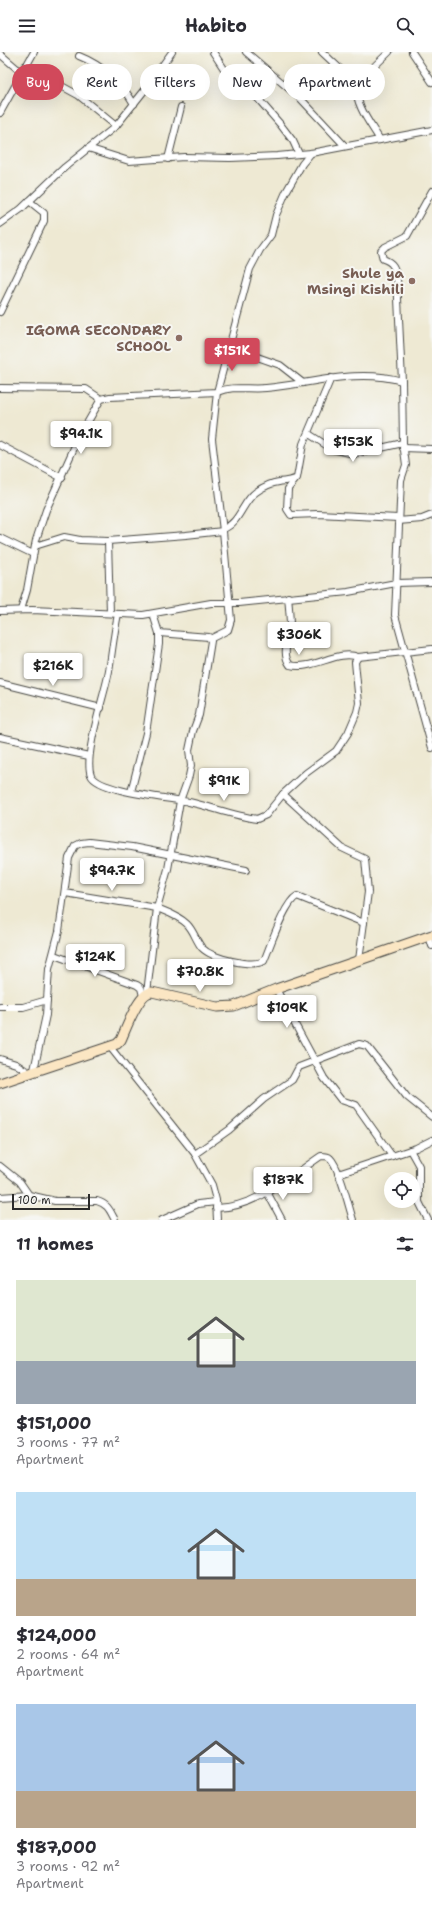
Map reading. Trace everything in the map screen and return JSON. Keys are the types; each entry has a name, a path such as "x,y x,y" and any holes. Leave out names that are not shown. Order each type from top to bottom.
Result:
{"main road":[{"path":"0,1083 31,1071 110,1047 121,1040 145,994 152,992 205,1005 226,1008 276,989 431,936"}],"street":[{"path":"26,64 34,52"},
{"path":"0,224 21,209 88,148 116,126 172,52"},
{"path":"212,52 230,78 253,93 280,124 293,141 299,154"},
{"path":"246,52 301,99 344,145"},
{"path":"322,52 335,64"},
{"path":"377,64 389,52"},
{"path":"412,52 432,82"},
{"path":"0,54 12,64"},
{"path":"79,56 91,60 112,76 125,90 134,104"},
{"path":"64,87 78,95 116,126"},
{"path":"0,113 12,90"},
{"path":"358,100 362,110 380,140"},
{"path":"168,159 180,107"},
{"path":"88,148 123,160 168,159 184,157 230,158 311,153 344,145 432,130"},
{"path":"210,639 224,634 230,628 230,603 212,439 217,392 246,283 254,260 271,235 279,206 302,164 311,153"},
{"path":"432,191 407,236 385,247 381,251 383,259 390,261 396,272 402,381 403,446 406,465 401,480 398,519 395,615 405,652 429,721 432,748"},
{"path":"0,312 44,221 44,213 29,201"},
{"path":"231,344 246,353 280,365 303,383"},
{"path":"21,610 27,590 35,546 46,510 62,478 78,439 100,399 110,396 217,392 228,388 263,389 331,378 373,376 387,377 402,381"},
{"path":"331,378 309,434 301,450 300,470 296,479 288,489 288,509 291,515 318,514 398,519 422,519 432,515"},
{"path":"0,388 86,389 100,399"},
{"path":"309,434 332,449 354,454 403,446 432,449"},
{"path":"0,445 62,478"},
{"path":"35,546 64,537 80,540 108,541 186,535 223,530 230,527 255,492 277,482 296,479"},
{"path":"0,538 33,554"},
{"path":"108,541 110,613"},
{"path":"1,612 21,610 153,614 211,603 230,603 348,592 396,583 432,582"},
{"path":"288,597 290,628 286,651 287,660 290,665 312,664 345,655 358,657 373,656 395,652 432,649"},
{"path":"118,614 101,708 89,756 90,774 93,779 98,783 131,792 180,801 257,819 266,815 283,794 306,773 326,760 336,750 348,733 357,712 359,703 355,662 358,657"},
{"path":"131,792 146,733 160,644 159,632 153,614"},
{"path":"159,632 201,635 209,637 210,639"},
{"path":"395,652 401,638"},
{"path":"145,994 157,908 168,869 169,855 180,801 190,771 189,750 193,731 199,715 210,639"},
{"path":"0,683 101,708"},
{"path":"0,737 89,756"},
{"path":"283,794 342,848 365,859 368,892 359,960"},
{"path":"0,1059 31,1071 46,1015 49,969 54,955 69,858 75,846 81,843 132,847 246,870"},
{"path":"64,893 157,908 168,912 187,924 202,948 207,952 224,959 253,964 264,961 283,916 297,896 364,923"},
{"path":"431,936 432,946"},
{"path":"54,955 137,985 145,994"},
{"path":"276,989 324,1078 341,1100 354,1103 359,1108 392,1156"},
{"path":"0,1007 23,1008 47,1000"},
{"path":"195,1154 229,1130 264,1099 292,1080 299,1067 359,1044 364,1044 406,1097 432,1117"},
{"path":"110,1047 195,1154 208,1176 216,1205 217,1220"},
{"path":"338,1174 410,1150 432,1140"},
{"path":"410,1150 418,1166 419,1202 428,1220"},
{"path":"162,1220 198,1204 237,1206 267,1192 321,1156 331,1159 338,1174 353,1220"},
{"path":"0,1166 20,1182 29,1195"},
{"path":"267,1192 282,1220"},
{"path":"0,1197 29,1195 55,1201 97,1200 103,1202 109,1208 114,1220"}],"place":[{"name":"Shule ya Msingi Kishili","path":"412,281"},
{"name":"IGOMA SECONDARY SCHOOL","path":"179,338"}]}
